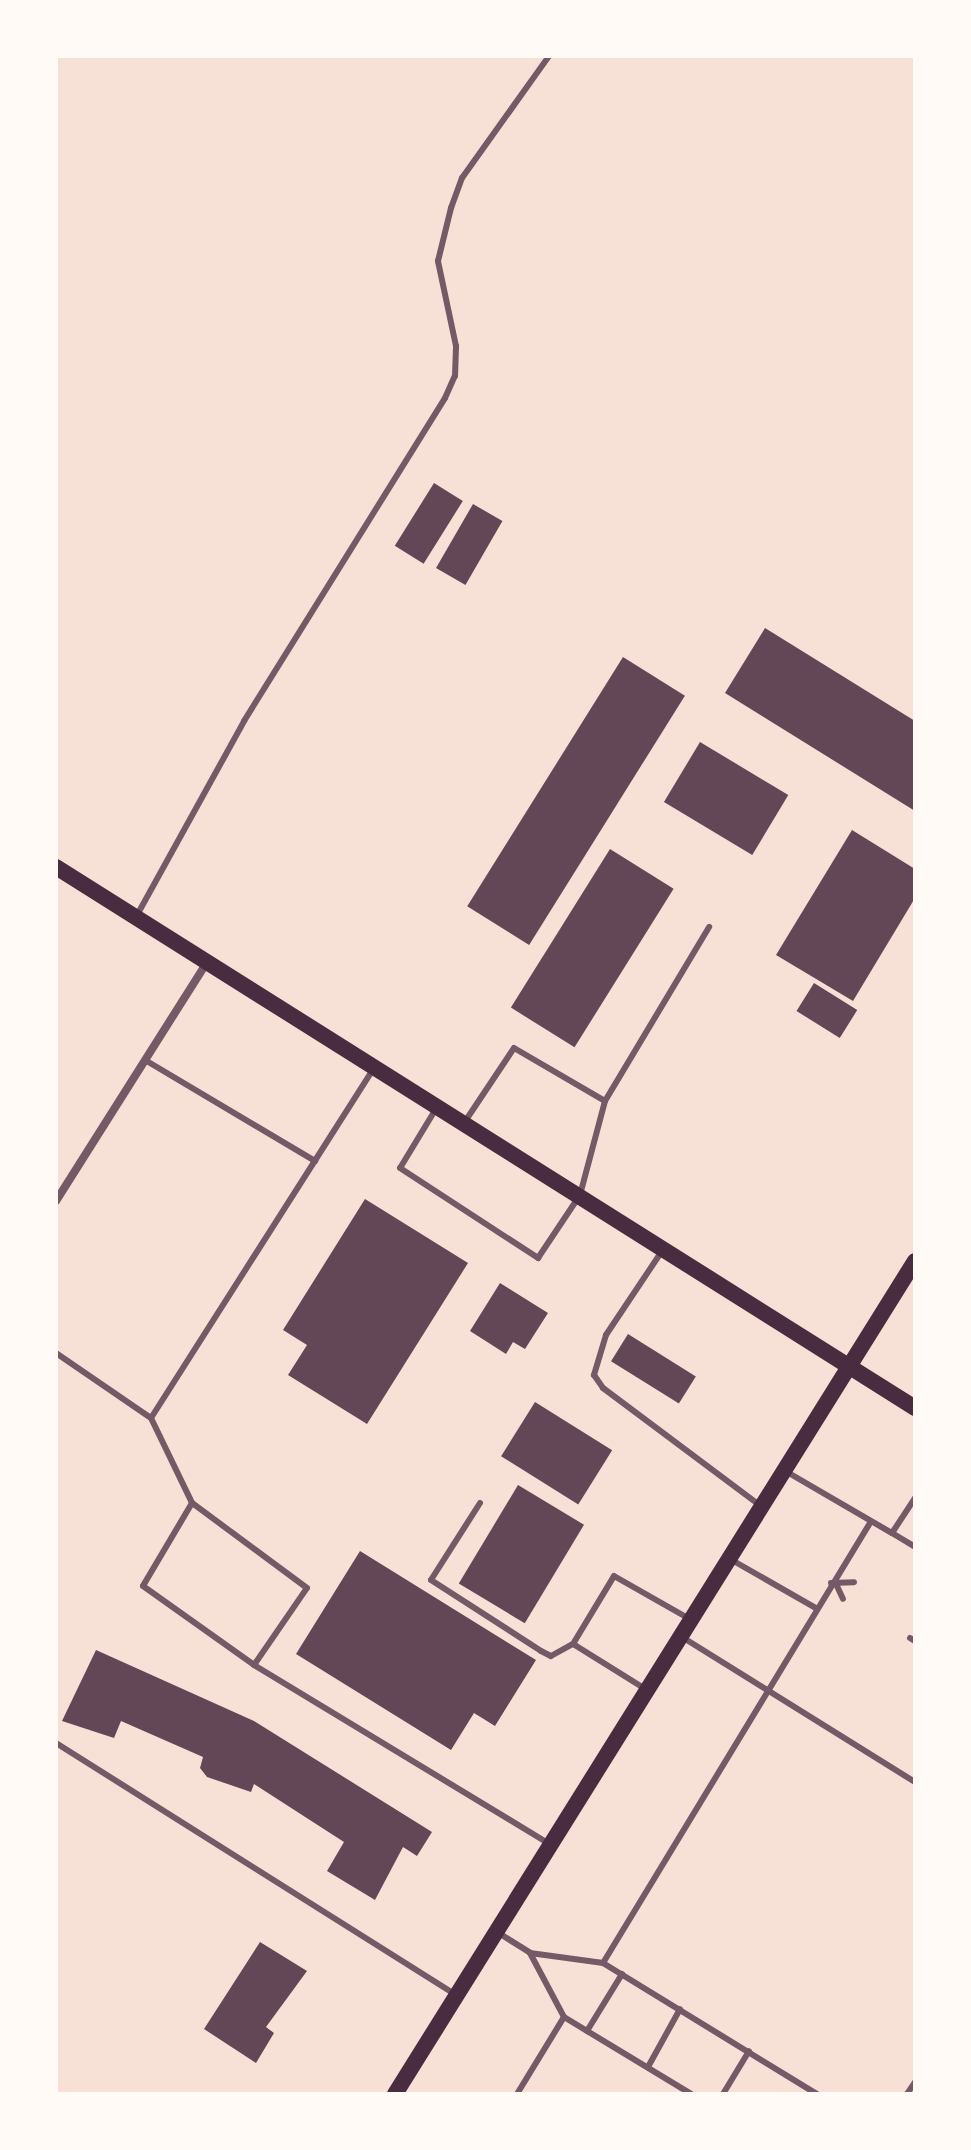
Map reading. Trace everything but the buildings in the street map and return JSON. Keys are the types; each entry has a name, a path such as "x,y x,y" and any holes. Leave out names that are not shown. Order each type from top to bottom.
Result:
{"main road":[{"path":"56,867 915,1408"},
{"path":"395,2094 915,1261"}],"street":[{"path":"56,1201 207,962"}],"lane":[{"path":"136,917 244,721 445,398 455,376 456,346 438,261 451,208 462,178 549,56"},
{"path":"437,1106 400,1168 538,1258 580,1195 605,1101 709,927"},
{"path":"464,1123 514,1048 605,1101"},
{"path":"145,1060 315,1161"},
{"path":"151,1418 375,1067"},
{"path":"664,1248 606,1335 594,1375 603,1388 763,1508"},
{"path":"56,1353 151,1418 192,1503 307,1588 254,1665"},
{"path":"786,1471 915,1547"},
{"path":"892,1533 913,1507 915,1498"},
{"path":"192,1503 143,1586 254,1665 551,1844"},
{"path":"480,1503 431,1580 541,1651 551,1656 573,1644 614,1576 691,1620"},
{"path":"603,1963 870,1523"},
{"path":"730,1559 816,1608"},
{"path":"834,1585 854,1582"},
{"path":"834,1585 843,1599"},
{"path":"682,1637 915,1782"},
{"path":"573,1644 648,1690"},
{"path":"56,1743 457,1996"},
{"path":"497,1932 530,1953 603,1963 817,2094"},
{"path":"530,1953 564,2017 691,2094"},
{"path":"587,2031 622,1974"},
{"path":"648,2067 680,2009"},
{"path":"517,2094 564,2017"},
{"path":"723,2094 749,2051"},
{"path":"907,2094 915,2082"}]}
